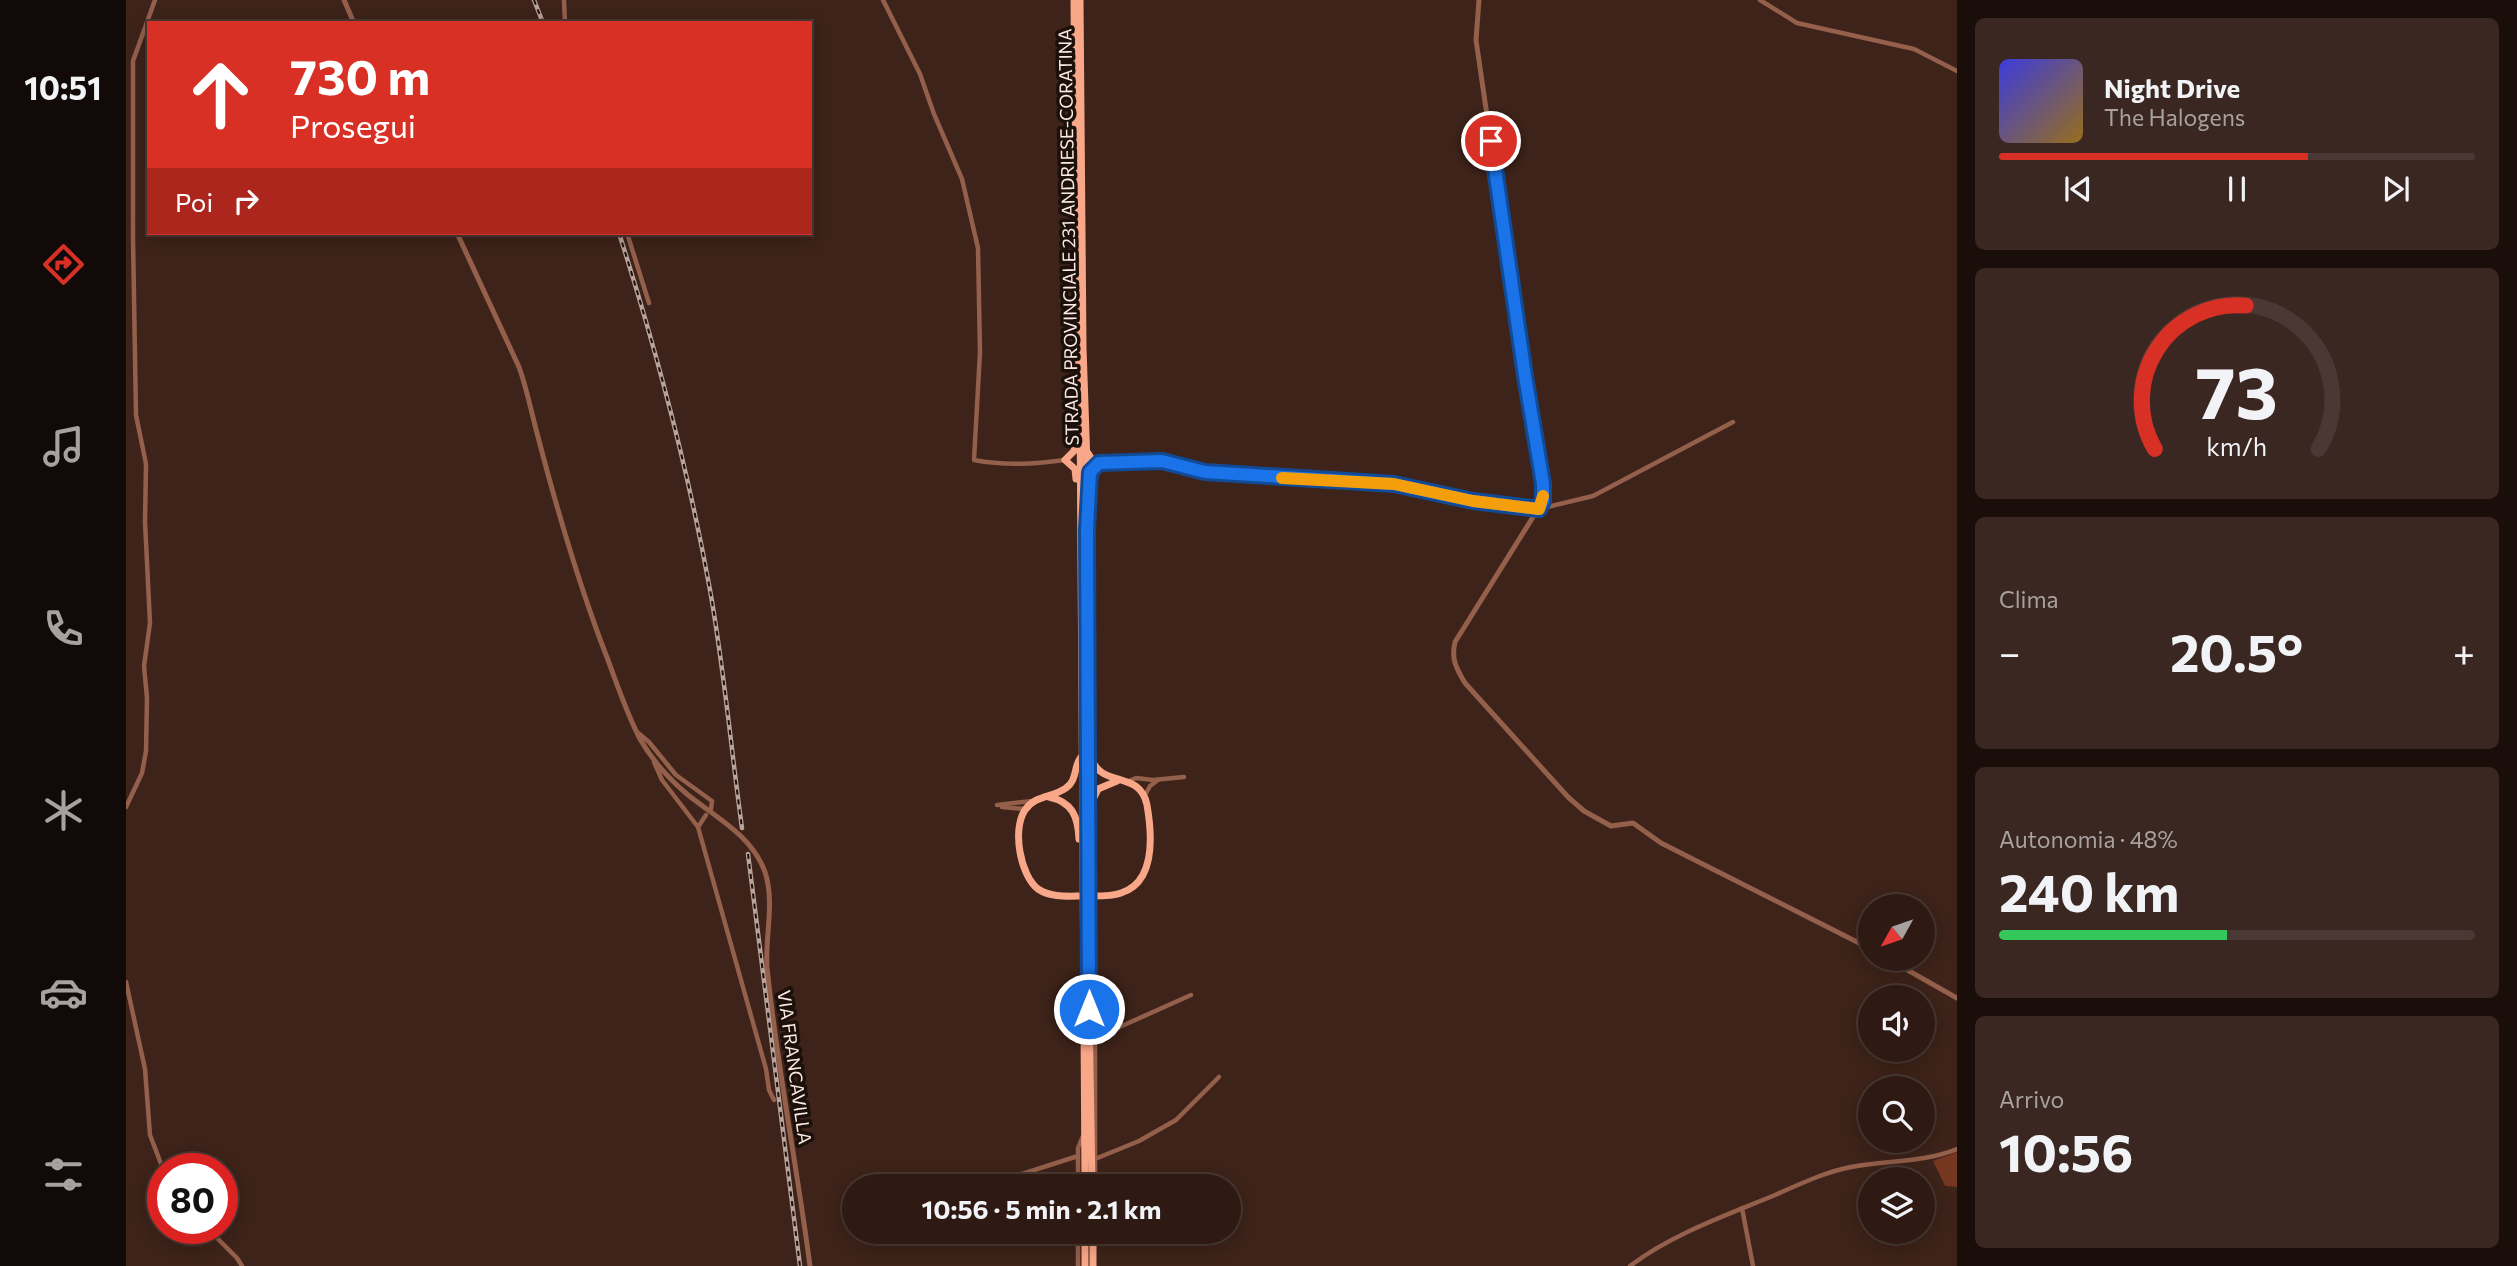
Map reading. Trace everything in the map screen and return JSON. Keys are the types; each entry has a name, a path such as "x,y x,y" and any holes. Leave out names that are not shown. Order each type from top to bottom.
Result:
{"highway":[{"name":"STRADA PROVINCIALE 231 ANDRIESE-CORATINA","path":"1074,0 1077,351 1083,405 1087,529 1089,1009 1094,1174"},
{"name":"STRADA PROVINCIALE 231 ANDRIESE-CORATINA","path":"1080,0 1085,1174"},
{"path":"1081,547 1077,531 1076,474 1072,465 1065,460 1072,455 1076,447 1076,412 1083,405"},
{"path":"1083,405 1089,455 1093,461 1099,463 1089,476 1087,529"},
{"path":"1082,756 1078,760 1074,778 1066,788 1033,801 1025,809 1020,826 1021,857 1029,880 1044,892 1066,896 1123,893 1133,888 1148,867 1149,841 1144,797 1138,787 1125,780 1111,778 1096,767 1090,757 1089,734"},
{"path":"1089,811 1098,789 1125,780"},
{"path":"1045,796 1062,800 1074,813 1078,822 1079,853 1083,868"},
{"path":"1085,1244 1085,1266"},
{"path":"1094,1244 1095,1266"}],"street":[{"path":"147,21 155,0"},
{"path":"344,0 353,21"},
{"path":"564,0 565,21"},
{"path":"883,0 920,74 962,179 978,248 980,352 974,460 1019,465 1065,460"},
{"path":"1479,0 1476,40 1543,484 1543,501 1464,626 1455,642 1452,655 1465,683 1568,797 1584,811 1611,826 1633,823 1661,843 1858,943"},
{"path":"1760,0 1797,23 1914,49 1957,71"},
{"path":"126,807 142,773 146,751 148,698 144,666 150,623 145,523 146,464 136,415 133,238 133,61 147,22"},
{"path":"458,235 527,389 558,513 587,605 629,718 698,827 766,1069 769,1090 774,1100"},
{"path":"628,235 649,303"},
{"path":"1099,463 1162,461 1205,472 1394,484 1473,501 1539,509 1593,496 1733,422"},
{"path":"637,731 676,775 712,801 711,809"},
{"path":"1125,780 1184,777"},
{"name":"VIA FRANCAVILLA","path":"665,778 748,842 765,872 770,901 767,949 783,1091 810,1266"},
{"path":"1138,787 1146,779"},
{"path":"1138,787 1156,780"},
{"path":"1144,797 1156,780"},
{"path":"1010,806 1033,801"},
{"path":"1010,806 1025,809"},
{"path":"1010,806 1020,826"},
{"path":"698,827 706,815"},
{"path":"1909,971 1957,999"},
{"path":"126,982 145,1069 150,1135 157,1153"},
{"path":"1095,1038 1191,995"},
{"path":"1089,1009 1094,1015 1095,1038 1094,1174"},
{"path":"1095,1159 1139,1141 1176,1120 1219,1077"},
{"path":"1078,1174 1078,1148 1085,1132"},
{"path":"1630,1266 1645,1255 1742,1208 1828,1173 1853,1167 1922,1160 1957,1149"},
{"path":"1022,1174 1078,1156"},
{"path":"1742,1208 1752,1266"},
{"path":"223,1244 242,1266"},
{"path":"1078,1244 1078,1266"}],"shaded area":[{"path":"1957,1152 1957,1187 1945,1186 1933,1161"}],"railway":[{"path":"534,0 542,21"},
{"path":"620,235 646,321 692,499 719,649 742,828"},
{"path":"748,854 800,1266"}],"slow traffic":[{"path":"1282,478 1394,484 1473,501 1539,509 1543,496"}],"route":[{"path":"1089,1009 1087,529 1090,472 1099,463 1162,461 1205,472 1394,484 1473,501 1539,509 1543,501 1543,484 1491,141"}]}
